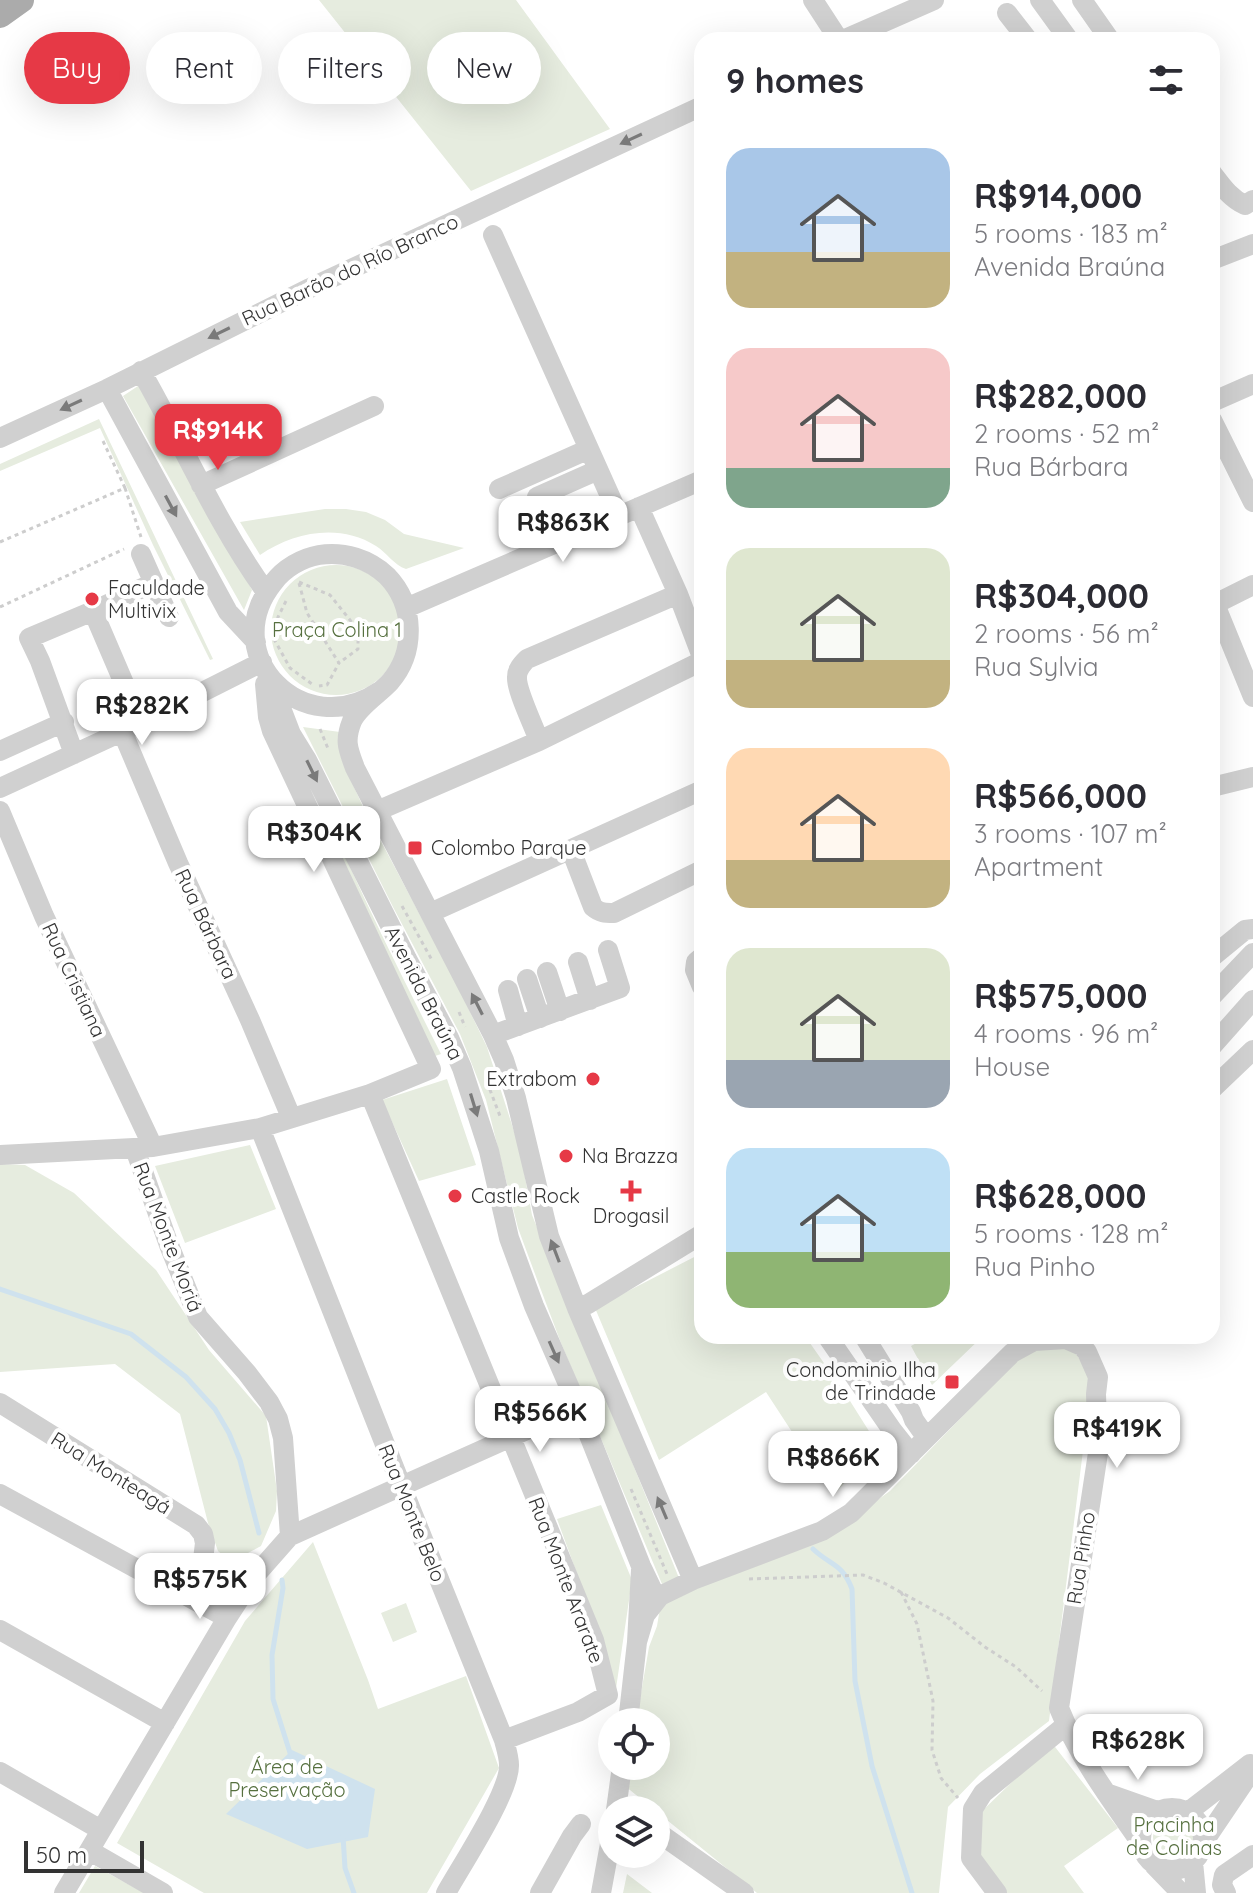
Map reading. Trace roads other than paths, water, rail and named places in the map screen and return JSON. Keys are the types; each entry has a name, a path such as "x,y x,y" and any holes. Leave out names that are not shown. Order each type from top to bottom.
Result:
{"main road":[{"path":"0,15 21,0"}],"street":[{"path":"813,0 835,32"},
{"path":"860,32 934,0"},
{"path":"1040,0 1065,32"},
{"path":"1082,0 1105,32"},
{"path":"1007,13 1022,32"},
{"path":"1083,32 1098,22"},
{"name":"Rua Barão do Río Branco","path":"0,438 107,389 352,268 694,110"},
{"path":"1220,183 1241,204 1253,200"},
{"path":"493,235 619,516"},
{"path":"1220,257 1252,247"},
{"path":"141,371 245,564 266,592"},
{"path":"1220,398 1253,384"},
{"name":"Avenida Braúna","path":"107,389 228,612 262,661 291,734 462,1068 489,1151 509,1238 641,1566 630,1708"},
{"path":"201,485 374,406"},
{"path":"1220,436 1253,502"},
{"path":"499,489 589,449"},
{"path":"537,497 600,474"},
{"path":"0,1155 144,1148 260,1128 370,1094 431,1069 272,731 257,617 266,592 278,577 296,573 305,559 329,554 354,557 387,576 406,608 694,483"},
{"path":"639,507 694,637"},
{"path":"137,547 169,617"},
{"path":"74,754 29,638 153,583"},
{"path":"1220,599 1253,585"},
{"path":"539,741 518,686 520,666 527,659 678,594"},
{"name":"Avenida Braúna","path":"406,608 409,631 406,654 396,674 354,718 346,741 355,768 504,1060 549,1236 693,1580"},
{"name":"Rua Bárbara","path":"93,611 178,863 291,1117"},
{"path":"1220,616 1253,697"},
{"path":"262,661 285,692 317,707 350,706 380,691"},
{"path":"0,788 262,661"},
{"path":"377,811 539,741 694,663"},
{"path":"0,751 64,722"},
{"path":"1220,785 1253,777"},
{"path":"430,913 694,794"},
{"name":"Rua Cristiana","path":"0,811 144,1148"},
{"path":"571,850 593,907 605,913 614,913 694,874"},
{"path":"1220,950 1245,930 1253,929"},
{"path":"493,1035 620,988 608,950"},
{"path":"1220,988 1253,953"},
{"path":"578,962 590,1000"},
{"path":"547,972 550,1014"},
{"path":"527,979 550,1014"},
{"path":"508,990 518,1026"},
{"path":"1220,1037 1253,1000"},
{"path":"1220,1081 1253,1050"},
{"name":"Rua Monte Ararate","path":"370,1094 594,1640 608,1695 578,1712 504,1740"},
{"name":"Rua Monte Belo","path":"260,1128 504,1740 509,1765 506,1783 446,1893"},
{"name":"Rua Monte Moriá","path":"144,1148 169,1245 198,1317 247,1373 278,1419 283,1438 290,1536"},
{"path":"577,1308 694,1239"},
{"path":"833,1344 911,1454"},
{"path":"869,1344 926,1437"},
{"name":"Rua Pinho","path":"660,1596 838,1522 851,1513 1012,1353 1025,1344"},
{"name":"Rua Pinho","path":"1062,1716 1098,1453 1098,1377 1087,1352 1078,1344"},
{"name":"Rua Monteagá","path":"0,1403 196,1525 205,1543 198,1602"},
{"path":"64,1893 227,1618 253,1578 290,1536 578,1407"},
{"path":"0,1494 227,1618"},
{"path":"641,1566 653,1591 660,1596"},
{"name":"Avenida Braúna","path":"637,1642 645,1615 660,1596"},
{"path":"0,1630 165,1723"},
{"path":"997,1893 971,1858 973,1809 983,1793 1062,1716 1106,1793 1141,1843 1145,1856 1181,1893"},
{"path":"1188,1812 1253,1761"},
{"path":"1154,1865 1171,1870 1193,1862 1253,1769"},
{"path":"0,1772 101,1830"},
{"path":"1106,1793 1157,1811 1176,1808 1188,1812 1198,1822 1203,1843"},
{"path":"1141,1843 1144,1825 1157,1811"},
{"path":"540,1893 581,1824"},
{"path":"670,1841 744,1893"},
{"path":"90,1851 163,1893"},
{"path":"1226,1893 1222,1885 1224,1875 1253,1855"},
{"path":"1193,1862 1196,1893"},
{"path":"601,1893 606,1868"}],"water":[{"path":"292,1750 375,1789 368,1837 307,1849 226,1814"}],"waterway":[{"path":"0,1289 131,1334 186,1377 215,1409 229,1433 240,1460 259,1533"},
{"path":"813,1549 840,1569 852,1589 855,1681 872,1766 912,1893"},
{"path":"282,1580 272,1655 273,1699 291,1756"},
{"path":"343,1836 345,1868 354,1893"}],"place":[{"name":"Faculdade Multivix","path":"92,599"},
{"name":"Colombo Parque","path":"415,848"},
{"name":"Extrabom","path":"593,1079"},
{"name":"Na Brazza","path":"566,1156"},
{"name":"Drogasil","path":"631,1191"},
{"name":"Castle Rock","path":"455,1196"},
{"name":"Condominio Ilha de Trindade","path":"952,1382"}],"park label":[{"name":"Praça Colina 1","path":"337,630"},
{"name":"Área de Preservação","path":"287,1778"},
{"name":"Pracinha de Colinas","path":"1174,1836"}]}
